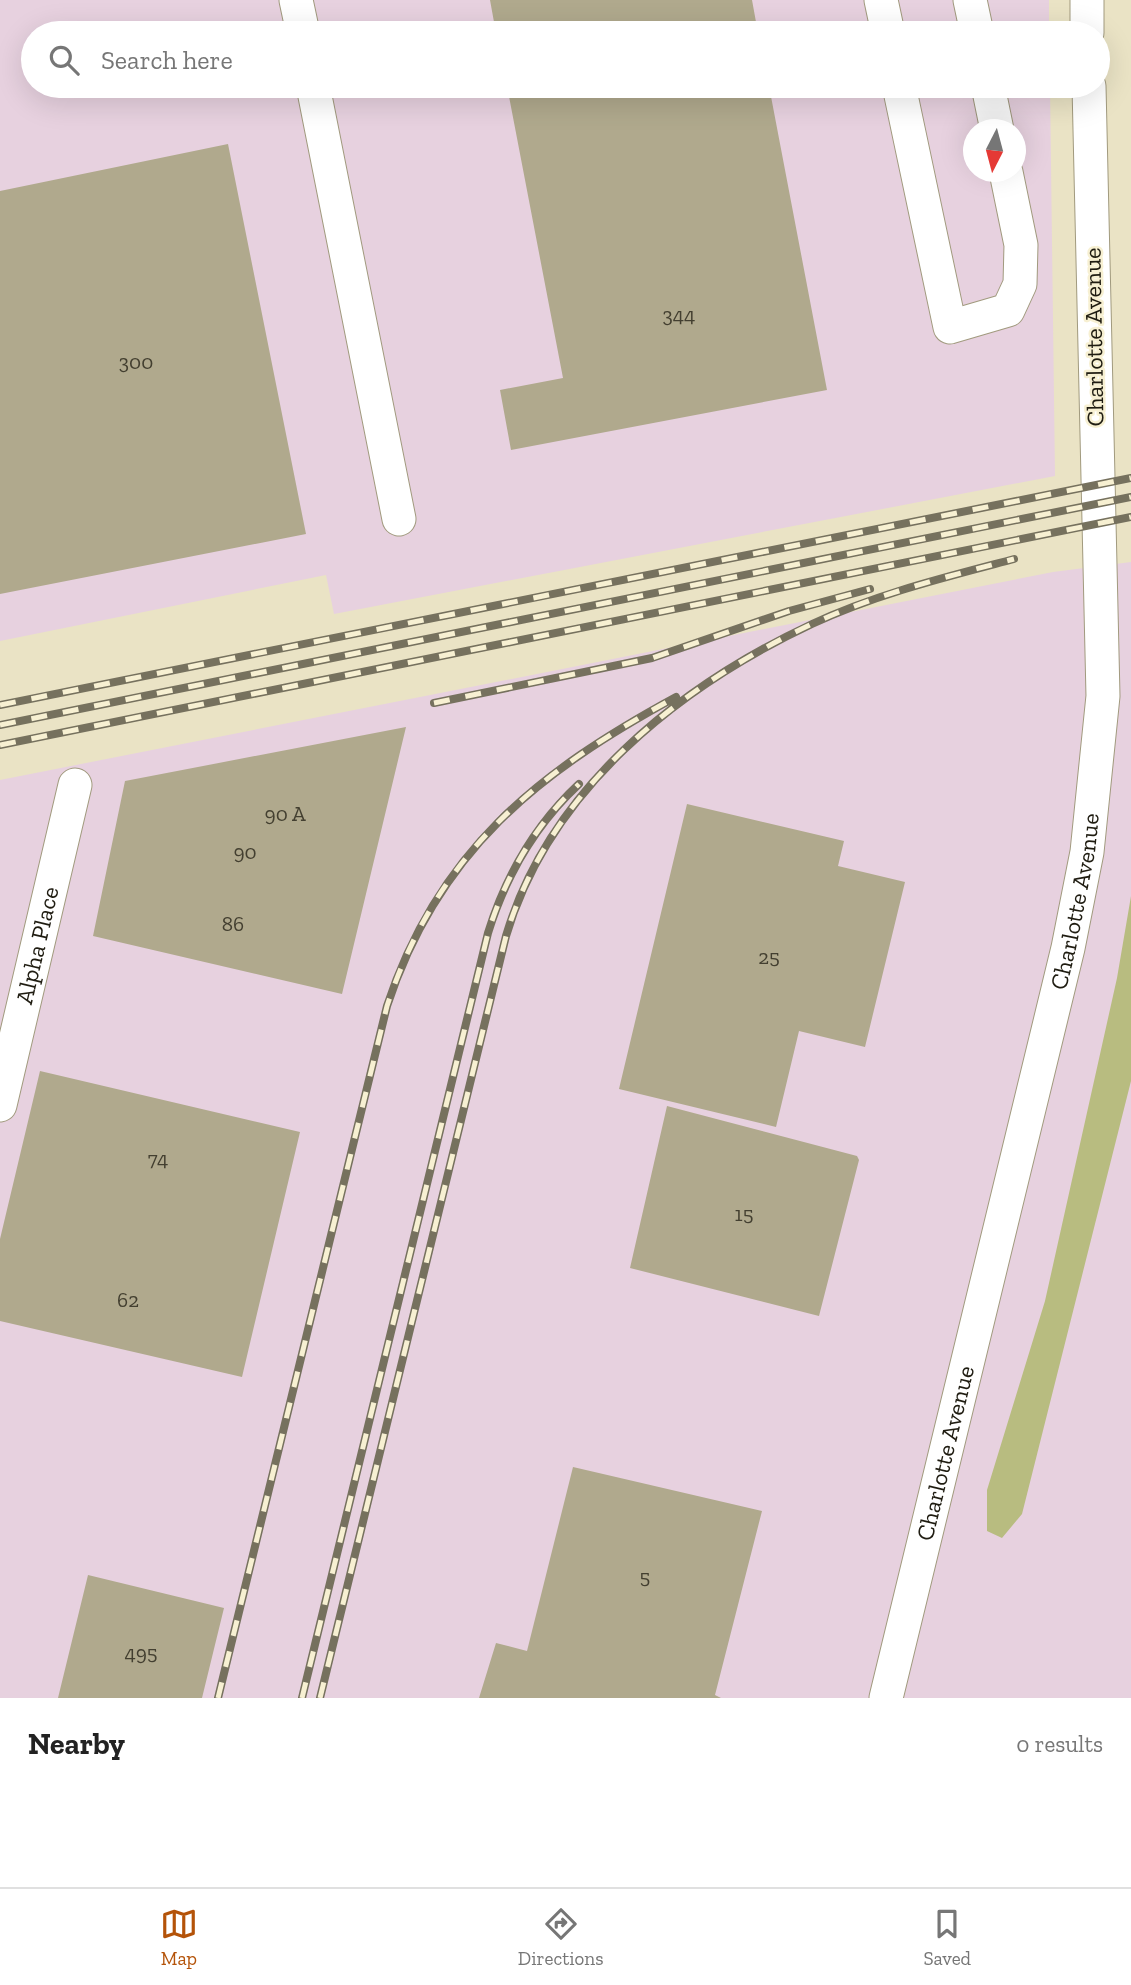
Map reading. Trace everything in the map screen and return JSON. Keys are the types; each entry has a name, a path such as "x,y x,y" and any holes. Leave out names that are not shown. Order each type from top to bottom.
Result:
{"street":[{"path":"296,0 300,21"},
{"path":"881,0 885,21"},
{"path":"970,0 974,21"},
{"path":"1087,0 1087,21"},
{"path":"315,98 399,519"},
{"path":"902,98 950,327 1008,310 1020,284 1021,245 1008,182"},
{"path":"990,98 995,119"},
{"name":"Charlotte Avenue","path":"886,1698 1065,961 1087,852 1103,696 1088,98"},
{"name":"Alpha Place","path":"0,1105 75,785"},
{"path":"898,1649 898,1698"}],"shaded area":[{"path":"0,0 1049,0 1049,21 21,21 21,98 1050,98 1055,476 334,614 326,575 0,641"},
{"path":"1131,562 1131,1698 0,1698 0,780 1053,572"}],"green space":[{"path":"1131,896 1131,1081 1022,1514 1002,1538 987,1531 987,1490 1045,1301 1117,978"}],"building":[{"path":"490,0 752,0 756,21 494,21"},
{"path":"509,98 771,98 827,390 511,450 500,390 563,378"},
{"path":"228,144 306,534 0,594 0,191"},
{"path":"406,727 342,994 93,936 125,781"},
{"path":"687,804 844,841 838,866 905,882 865,1047 799,1031 776,1127 619,1089"},
{"path":"40,1071 300,1132 242,1377 0,1321 0,1239"},
{"path":"667,1106 857,1156 859,1160 819,1316 630,1268"},
{"path":"573,1467 762,1511 715,1695 721,1698 479,1698 496,1643 527,1651"},
{"path":"88,1575 224,1608 202,1698 58,1698"}],"railway":[{"path":"0,705 1131,478"},
{"path":"0,725 1131,497"},
{"path":"0,745 1131,517"},
{"path":"320,1698 506,936 526,883 553,835 586,790 625,749 668,712 714,679 762,650 836,613 912,587 1014,559"},
{"path":"434,703 652,658 789,611 870,589"},
{"path":"218,1698 387,1006 408,951 434,903 464,860 499,822 537,787 580,755 676,697"},
{"path":"302,1698 488,933 504,891 524,852 549,816 579,784"}]}
